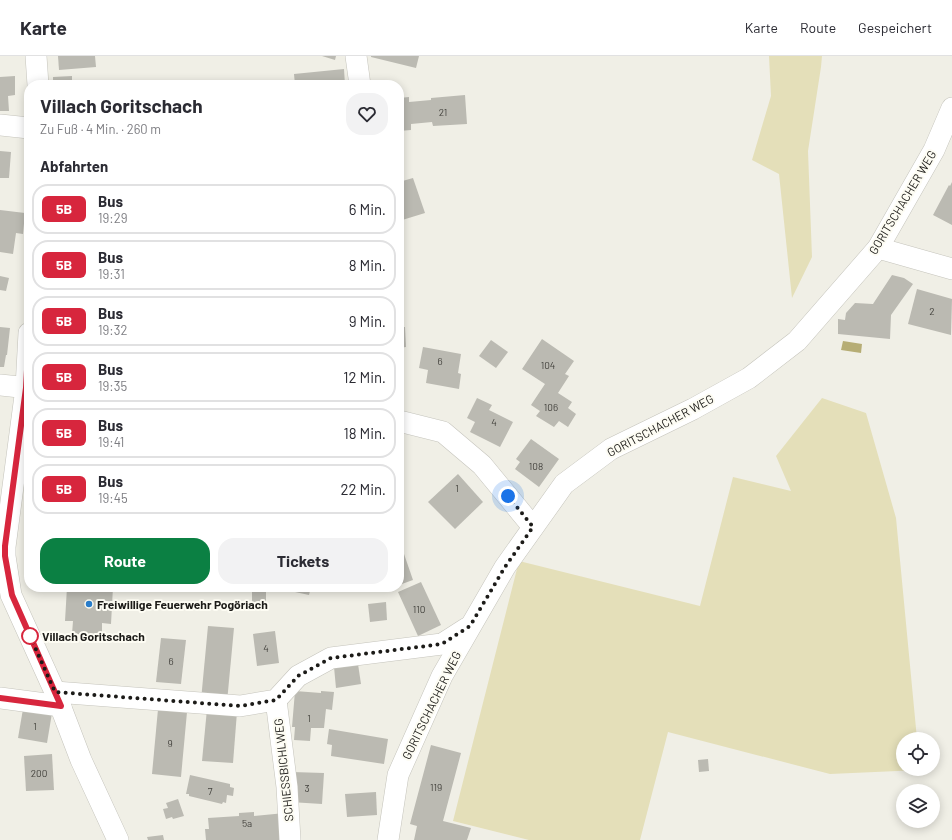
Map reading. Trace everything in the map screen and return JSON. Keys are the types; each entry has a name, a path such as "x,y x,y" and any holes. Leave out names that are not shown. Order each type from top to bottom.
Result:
{"street":[{"path":"36,56 38,80"},
{"path":"356,56 359,80"},
{"name":"GORITSCHACHER WEG","path":"388,840 398,775 442,676 505,567 564,484 611,449 693,409 749,378 797,340 878,248 934,150 952,108"},
{"path":"0,125 24,127"},
{"path":"878,248 952,270"},
{"path":"0,385 24,388"},
{"path":"24,410 5,546 2,556 12,595 58,699 81,760 118,840"},
{"path":"404,422 443,432 482,464 533,527"},
{"path":"276,700 298,676 331,658 442,644 470,626"},
{"name":"SCHIESSBICHLWEG","path":"0,698 240,706 276,700 286,787 290,840"}],"shaded area":[{"path":"769,56 822,56 808,151 812,257 792,298 779,174 752,160 771,96"},
{"path":"843,341 862,344 861,353 841,350"},
{"path":"822,398 866,413 896,518 916,732 896,732 896,771 830,774 668,732 640,840 529,840 453,821 519,561 700,606 733,477 791,491 776,456"}],"building":[{"path":"58,56 95,56 96,67 59,70"},
{"path":"322,56 336,56 335,60"},
{"path":"371,56 419,56 416,68"},
{"path":"344,69 345,80 295,80 294,74"},
{"path":"15,76 15,95 8,96 9,111 0,111 0,77"},
{"path":"72,76 72,80 53,80 53,77"},
{"path":"465,95 467,124 433,126 432,122 411,124 411,130 404,131 404,98 409,97 409,102 431,100 431,98"},
{"path":"0,151 11,152 9,178 0,178"},
{"path":"413,178 425,213 404,219 404,181"},
{"path":"952,182 952,225 933,215"},
{"path":"0,210 24,213 23,234 16,233 13,254 0,252"},
{"path":"892,275 904,278 913,284 891,315 890,339 838,334 838,319 845,320 846,313 855,303 873,304"},
{"path":"0,276 9,278 6,291 0,290"},
{"path":"917,289 952,299 951,335 908,324"},
{"path":"0,327 10,328 4,367 0,367"},
{"path":"404,327 405,327 406,347 404,347"},
{"path":"542,339 574,361 565,374 569,376 558,393 572,402 568,408 576,414 568,427 559,421 554,427 536,416 540,411 531,405 545,384 522,369"},
{"path":"491,340 508,352 496,368 479,356"},
{"path":"423,347 461,354 458,373 461,374 459,389 426,383 428,370 419,368"},
{"path":"477,398 492,405 489,410 513,422 500,447 470,432 475,422 467,418"},
{"path":"531,439 559,459 539,487 515,469 520,462 516,459"},
{"path":"458,474 483,502 455,529 428,502"},
{"path":"404,554 413,580 404,583"},
{"path":"421,582 441,625 418,636 398,592 404,592 404,589"},
{"name":"Freiwillige Feuerwehr Pogöriach","path":"67,592 113,592 111,624 102,623 102,635 72,634 73,621 65,621"},
{"path":"252,592 266,592 266,603 252,603"},
{"path":"295,592 310,592 309,595"},
{"path":"386,602 387,620 370,622 368,604"},
{"path":"208,626 234,628 227,702 201,700"},
{"path":"275,631 279,663 257,666 253,634"},
{"path":"161,638 186,640 181,684 156,682"},
{"path":"358,664 361,684 336,688 334,667"},
{"path":"295,691 321,693 321,691 334,692 332,710 326,709 324,728 311,728 310,741 294,740 295,727 292,727"},
{"path":"23,709 52,713 47,743 18,738"},
{"path":"158,709 187,712 181,777 152,774"},
{"path":"207,709 237,712 233,763 202,761"},
{"path":"329,729 388,739 384,764 331,756 332,745 327,744"},
{"path":"431,745 461,753 443,821 471,828 467,840 414,840 417,826 410,824"},
{"path":"52,754 54,790 26,791 24,756"},
{"path":"708,759 709,771 699,772 698,760"},
{"path":"292,772 324,773 322,804 290,802"},
{"path":"190,775 230,784 230,787 234,788 233,796 227,795 226,803 223,802 222,804 189,796 189,794 186,794"},
{"path":"376,792 377,815 347,817 345,794"},
{"path":"178,799 184,816 166,819 163,809 168,808 166,803"},
{"path":"254,812 254,816 285,813 287,840 206,840 205,829 209,829 208,818 239,816 239,813"},
{"path":"163,835 164,840 148,840 147,837"}],"bus line":[{"name":"5B","path":"0,698 61,706 12,595 5,556 5,546 24,403"}],"place":[{"name":"Freiwillige Feuerwehr Pogöriach","path":"89,604"},
{"name":"Villach Goritschach","path":"30,636"}],"route":[{"path":"30,636 55,692 240,706 276,700 298,676 331,658 442,644 470,626 505,567 533,527 508,496"}]}
